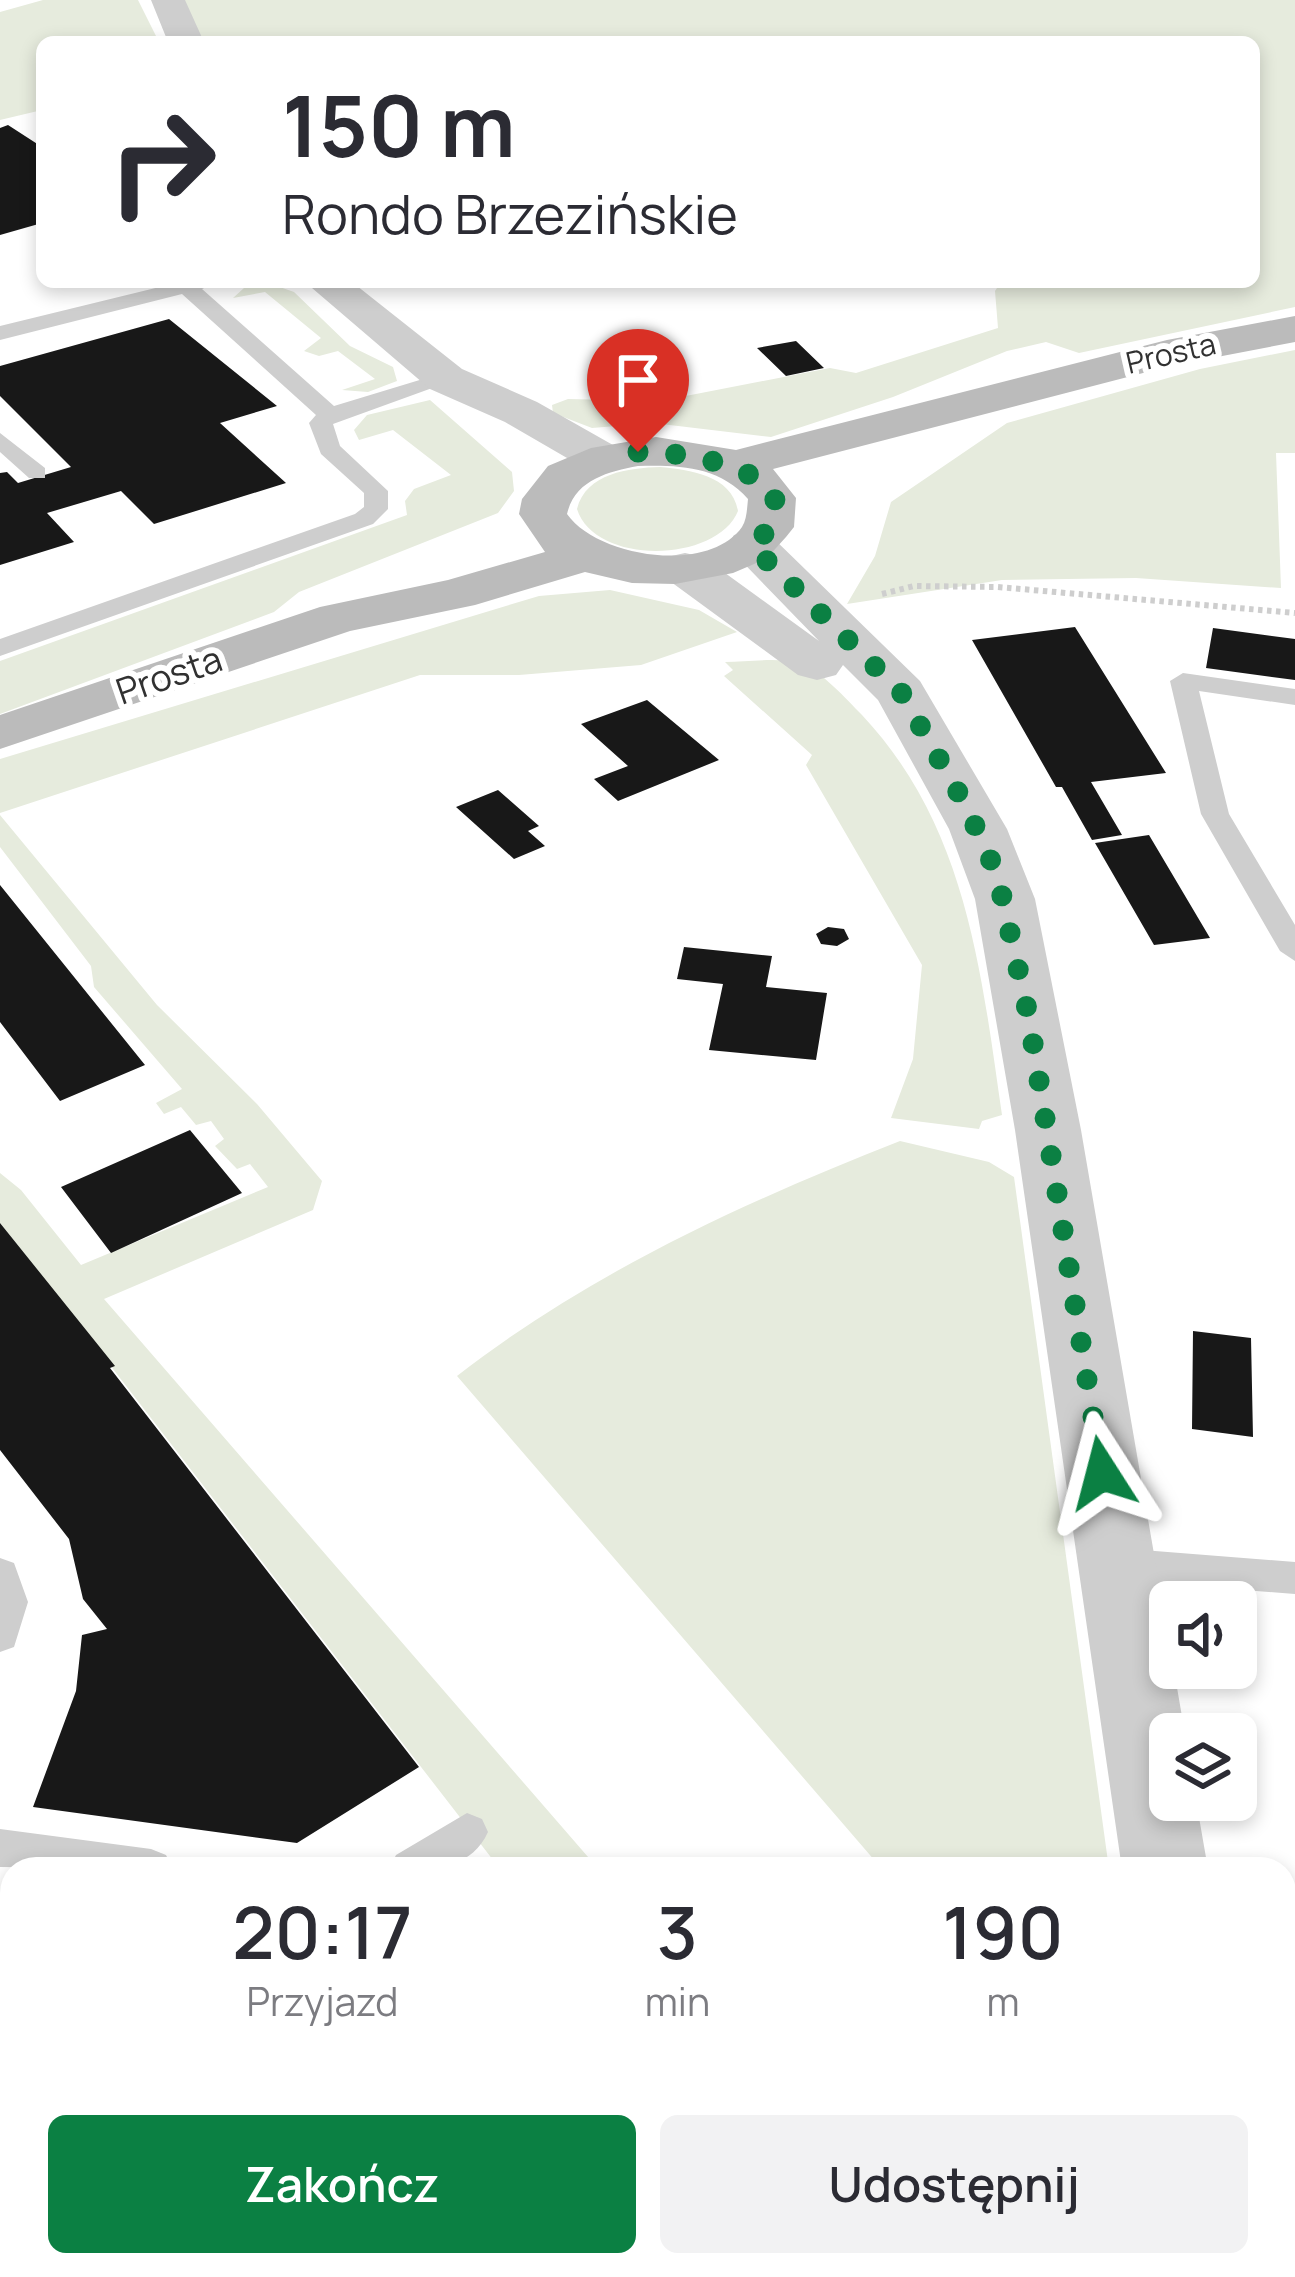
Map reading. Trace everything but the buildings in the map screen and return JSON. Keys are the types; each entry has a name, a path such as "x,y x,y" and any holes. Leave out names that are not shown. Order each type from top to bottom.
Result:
{"main road":[{"name":"Prosta","path":"734,465 1185,349 1295,329"},
{"name":"Prosta","path":"772,498 995,413 1048,385"},
{"path":"552,501 560,541 585,556 632,568 685,568 723,560 752,546 772,523 772,498 754,477 734,465 679,452 603,459"},
{"name":"Prosta","path":"443,582 603,459"},
{"name":"Prosta","path":"0,733 443,582 585,556"}],"street":[{"path":"168,0 183,36"},
{"path":"333,288 446,379 482,427 552,501"},
{"path":"446,379 521,412 603,459"},
{"path":"752,546 826,621 941,764 978,830 1011,922 1163,1857"},
{"path":"685,568 826,621"}],"lane":[{"path":"0,333 180,288"},
{"path":"200,288 330,415"},
{"path":"0,649 371,514 379,496 329,449 321,423 330,415 446,379"},
{"path":"0,440 37,473"},
{"path":"1295,697 1183,681 1216,814 1295,951"},
{"path":"1117,1564 1295,1578"},
{"path":"0,1574 8,1602 0,1636"},
{"path":"429,1857 467,1832"},
{"path":"0,1848 65,1857"}],"path":[{"path":"826,621 914,586 998,586 1295,613"}],"shaded area":[{"path":"43,0 138,0 156,36 36,36 36,111 0,120 0,12"},
{"path":"183,0 1295,0 1295,307 1079,353 1046,342 1007,351 893,397 771,437 653,423 592,428 553,413 552,405 568,399 660,401 830,368 856,373 998,328 997,288 1260,288 1260,36 200,36"},
{"path":"244,288 294,292 350,346 393,367 397,381 368,392 342,390 375,379 338,351 319,356 304,351 321,338 265,292 233,298"},
{"path":"1295,350 1295,453 1276,453 1281,588 1136,578 1002,580 847,604 875,556 891,502 1007,423 1200,369"},
{"path":"430,400 512,472 514,491 498,513 299,592 274,612 0,714 0,661 407,515 405,501 414,489 451,475 393,430 359,440 354,430 367,415"},
{"path":"660,467 708,477 728,489 738,511 726,528 707,541 656,551 607,541 588,528 577,509 589,487 622,471"},
{"path":"610,590 699,610 737,632 641,665 519,675 420,675 0,813 0,759 539,596"},
{"path":"790,661 816,672 862,715 897,758 925,804 963,903 986,1008 1002,1115 982,1121 979,1129 891,1118 913,1059 922,965 806,765 812,755 724,676 733,670 725,662"},
{"path":"0,815 157,1005 257,1104 322,1181 313,1210 104,1299 588,1857 491,1857 0,1223 0,1173 21,1190 81,1265 268,1187 250,1164 237,1169 215,1146 224,1139 211,1121 196,1125 181,1107 164,1114 156,1103 182,1089 94,987 91,966 0,847"},
{"path":"900,1141 989,1162 1014,1177 1107,1857 872,1857 457,1376 614,1272 784,1189"}],"route":[{"path":"638,452 698,455 734,465 762,484 775,511 772,523 752,546 901,692 978,830 1011,922 1102,1473"}]}
